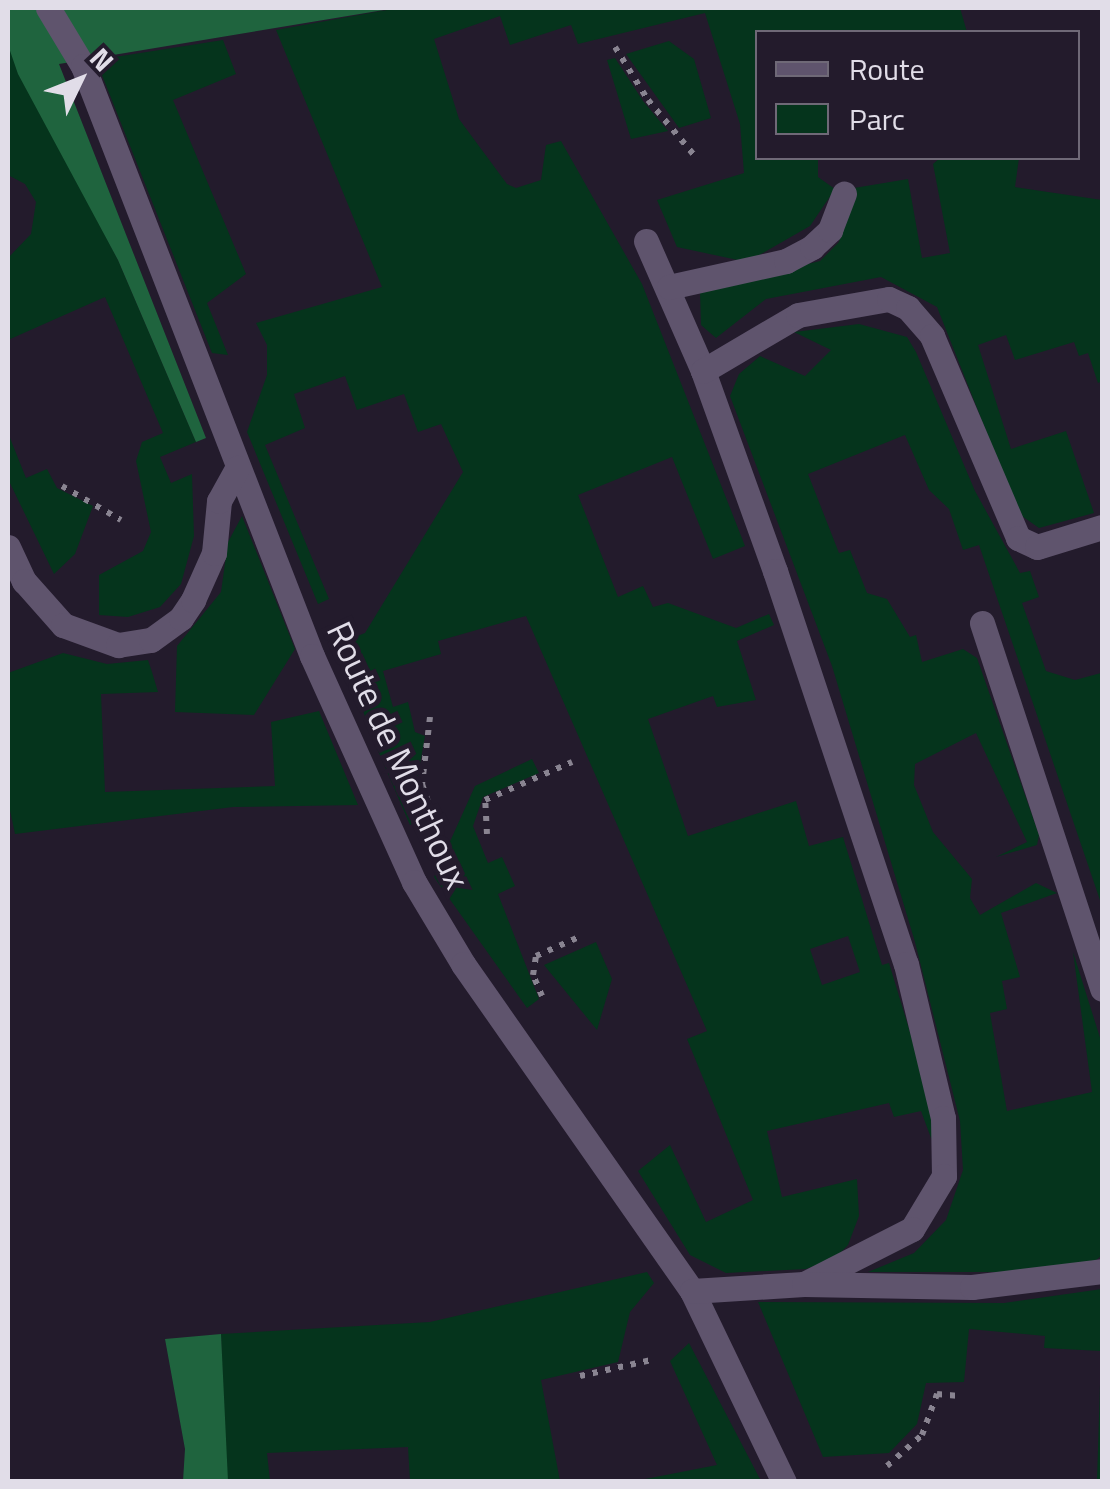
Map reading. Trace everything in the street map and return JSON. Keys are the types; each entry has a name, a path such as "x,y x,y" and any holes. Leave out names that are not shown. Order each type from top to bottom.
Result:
{"street":[{"name":"Route de Monthoux","path":"48,8 83,66 312,656 414,882 463,964 692,1291 784,1482"},
{"path":"668,286 786,261 830,230 844,194"},
{"path":"646,241 703,371 906,964 943,1118 944,1176 912,1229 804,1284"},
{"path":"703,371 798,315 889,299 908,308 932,336 1018,538 1037,548 1102,527"},
{"path":"8,546 24,581 63,624 118,645 151,640 181,618 193,600 214,552 219,501 237,468"},
{"path":"982,623 1102,989"},
{"path":"692,1291 804,1284 972,1287 1102,1272"}],"path":[{"path":"616,47 648,100 694,155"},
{"path":"62,486 121,520"},
{"path":"430,717 422,784 438,831"},
{"path":"487,834 485,800 572,762"},
{"path":"542,996 533,975 536,956 579,937"},
{"path":"580,1376 651,1360"},
{"path":"887,1466 922,1434 937,1394 962,1396"}],"green space":[{"path":"8,8 396,8 59,64 206,438 196,442 118,260 18,74 8,45"},
{"path":"398,8 960,8 966,30 755,30 755,160 818,160 818,177 835,189 810,226 747,262 677,247 657,200 744,173 740,124 705,13 578,44 571,25 510,45 500,16 434,39 459,119 507,184 516,188 541,180 546,145 561,141 642,284 745,546 713,559 672,457 578,495 618,597 643,586 653,607 668,603 736,628 769,614 774,625 737,641 756,700 717,707 713,696 648,719 688,836 796,801 809,846 843,837 882,965 889,963 929,1095 934,1146 921,1111 894,1117 889,1103 767,1131 782,1197 857,1179 859,1216 848,1245 834,1259 806,1269 726,1273 690,1255 638,1171 670,1145 706,1222 753,1200 687,1039 707,1031 526,616 438,641 441,654 383,671 393,707 408,702 415,732 425,736 417,781 427,816 410,825 373,739 343,654 350,650 347,640 365,633 463,472 441,424 418,432 404,394 357,410 345,376 294,394 305,428 265,445 329,599 318,604 247,432 267,375 267,345 256,323 382,287 276,30","holes":["848,936 860,972 822,985 810,949"]},
{"path":"223,40 236,74 173,100 246,274 207,303 228,355 212,353 96,60"},
{"path":"669,41 694,59 711,118 679,128 626,54"},
{"path":"8,45 118,260 196,442 160,457 171,483 192,474 194,536 181,584 160,607 128,617 99,615 99,575 143,551 151,532 136,461 142,442 163,433 105,297 8,340 8,258 31,234 36,202 25,184 8,175"},
{"path":"615,58 668,131 631,139 607,60"},
{"path":"938,160 1019,160 1015,187 1102,200 1102,381 1098,383 1088,353 1079,356 1074,342 1015,360 1006,335 978,345 1011,449 1066,431 1094,513 1039,528 1019,514 937,307 881,277 766,299 716,338 701,325 700,291 820,261 839,242 854,188 908,179 922,258 950,253 933,164"},
{"path":"859,324 907,337 916,352 975,491 1020,573 1030,571 1039,597 1022,603 1046,671 1075,680 1101,673 1102,666 1102,906 979,545 963,550 949,509 929,490 905,435 808,474 839,553 850,550 867,593 887,599 910,637 916,635 922,662 963,649 977,658 1039,835 1037,845 996,857 1027,842 976,733 915,764 914,785 933,832 972,879 970,898 980,915 1036,883 1057,893 1001,913 1020,977 1002,981 1007,1009 990,1013 1007,1111 1092,1092 1073,952 1102,1044 1102,1255 1095,1261 1011,1272 868,1272 914,1253 946,1220 963,1170 960,1121 915,942 832,666 730,396 739,374 760,356 805,376 831,350 794,332"},
{"path":"8,433 26,478 47,469 57,488 93,506 75,554 54,574 8,479"},
{"path":"242,516 295,649 254,715 175,712 177,646 221,592 228,542"},
{"path":"63,653 107,664 148,660 152,672 158,692 101,694 105,792 275,786 271,722 319,711 358,805 233,807 15,834 8,801 8,673"},
{"path":"532,759 539,773 483,797 473,826 488,863 502,857 515,886 498,894 539,999 527,1008 434,877 475,786"},
{"path":"596,942 612,979 597,1030 544,965"},
{"path":"647,1272 654,1283 630,1312 618,1362 541,1380 560,1481 410,1481 408,1447 267,1453 270,1481 226,1481 221,1334 430,1322"},
{"path":"1102,1289 1102,1482 1097,1481 1101,1351 1044,1348 1045,1336 969,1329 964,1382 926,1383 917,1424 889,1453 823,1457 758,1302 1004,1303"},
{"path":"221,1334 228,1481 183,1481 185,1449 165,1339"},
{"path":"689,1343 761,1481 635,1481 717,1465 670,1361"}]}
